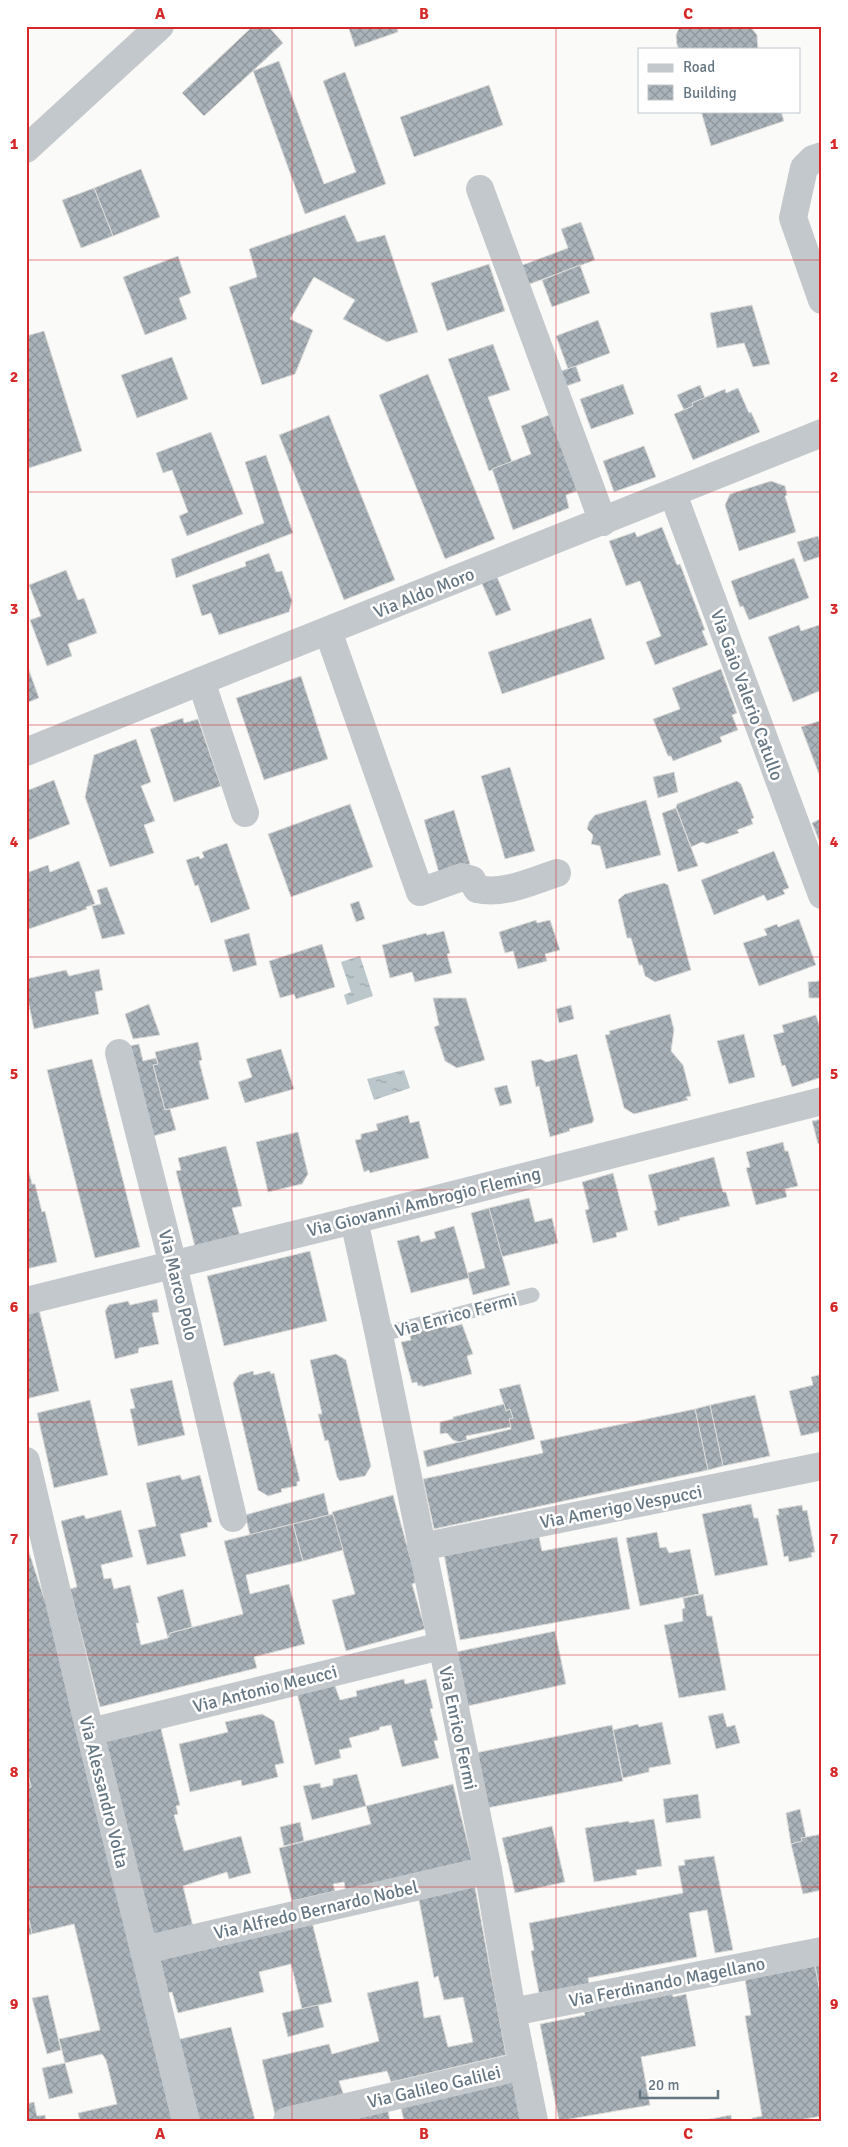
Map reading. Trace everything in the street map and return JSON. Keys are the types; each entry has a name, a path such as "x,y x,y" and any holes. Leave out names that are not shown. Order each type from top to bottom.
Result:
{"street":[{"path":"26,149 160,26"},
{"path":"822,156 813,159 804,168 793,218 822,300"},
{"path":"480,189 603,522"},
{"name":"Via Aldo Moro","path":"26,752 822,434"},
{"name":"Via Gaio Valerio Catullo","path":"673,494 822,895"},
{"path":"328,630 420,892 462,878 472,880 478,889 488,892 498,891 558,873"},
{"path":"201,681 245,813"},
{"name":"Via Marco Polo","path":"119,1053 173,1265 233,1518"},
{"name":"Via Giovanni Ambrogio Fleming","path":"26,1301 822,1101"},
{"name":"Via Enrico Fermi","path":"354,1220 488,1870 512,2012 534,2121"},
{"name":"Via Alessandro Volta","path":"26,1462 90,1732 186,2121"},
{"name":"Via Amerigo Vespucci","path":"421,1547 822,1466"},
{"name":"Via Antonio Meucci","path":"90,1732 441,1646"},
{"name":"Via Alfredo Bernardo Nobel","path":"144,1950 488,1870"},
{"name":"Via Ferdinando Magellano","path":"512,2012 822,1951"},
{"name":"Via Galileo Galilei","path":"287,2121 523,2066"}],"lane":[{"name":"Via Enrico Fermi","path":"379,1335 532,1295"}],"water":[{"path":"360,956 373,996 347,1005 344,995 351,992 341,962"},
{"path":"404,1070 410,1088 374,1100 367,1079"}],"building":[{"path":"253,26 268,26 283,43 204,116 182,93"},
{"path":"348,26 397,26 398,32 355,47"},
{"path":"680,26 750,26 757,35 758,48 678,48 676,35"},
{"path":"279,61 324,184 356,172 323,81 345,72 386,184 305,214 253,71"},
{"path":"489,85 503,125 414,157 400,117"},
{"path":"701,112 781,112 784,121 711,146"},
{"path":"141,169 160,217 113,236 94,188"},
{"path":"94,188 113,236 81,248 62,200"},
{"path":"345,215 357,242 385,235 418,332 387,342 343,319 355,300 314,277 290,319 313,330 295,374 262,385 229,287 257,277 249,249"},
{"path":"581,222 595,260 527,285 520,266 568,248 561,229"},
{"path":"178,256 191,293 179,298 187,319 145,335 123,277"},
{"path":"489,264 505,311 447,331 431,283"},
{"path":"580,265 590,293 552,307 542,280"},
{"path":"752,305 770,364 753,367 744,343 717,348 710,313"},
{"path":"598,320 610,353 568,369 556,336"},
{"path":"44,331 82,451 26,469 26,336"},
{"path":"493,344 510,390 488,397 512,462 489,471 448,359"},
{"path":"172,357 188,399 137,418 121,375"},
{"path":"576,366 581,381 564,387 558,372"},
{"path":"428,374 495,539 445,559 379,395"},
{"path":"623,384 634,414 591,429 580,399"},
{"path":"700,385 705,398 692,403 693,406 684,410 677,395"},
{"path":"738,388 760,432 693,460 674,414 693,406 692,403 725,389 726,393"},
{"path":"554,413 579,486 577,491 566,495 569,508 513,530 492,469 531,454 521,426"},
{"path":"329,415 395,580 344,600 279,435"},
{"path":"211,432 243,514 187,536 179,516 188,512 172,470 163,473 156,453"},
{"path":"644,446 656,477 614,492 603,461"},
{"path":"266,455 293,533 176,578 171,559 264,523 245,462"},
{"path":"771,481 785,486 787,495 785,496 796,532 739,551 725,505 730,494"},
{"path":"662,527 677,565 680,564 705,630 702,631 708,645 655,665 646,642 661,636 640,581 626,586 609,541 635,532 637,537"},
{"path":"818,536 822,548 822,556 804,562 797,542"},
{"path":"269,553 276,572 282,571 292,601 289,612 219,635 211,613 202,616 192,585 246,566 245,562"},
{"path":"794,558 809,598 749,620 743,606 740,607 731,581"},
{"path":"66,570 78,600 84,598 97,633 68,644 72,656 47,666 30,620 41,616 29,585"},
{"path":"495,572 511,610 496,616 480,579"},
{"path":"591,618 605,659 502,694 488,652"},
{"path":"822,624 822,690 793,702 768,637 799,625 801,631"},
{"path":"26,662 39,698 26,703"},
{"path":"721,669 737,713 732,715 738,730 720,737 722,742 673,761 671,756 668,756 653,719 680,709 672,688"},
{"path":"301,676 328,759 264,780 236,698"},
{"path":"183,718 184,723 198,719 221,786 174,802 150,729"},
{"path":"822,720 822,782 801,727"},
{"path":"136,739 151,782 141,786 155,821 144,825 154,853 110,867 85,797 94,755"},
{"path":"510,767 535,851 505,859 481,776"},
{"path":"674,772 678,792 658,798 653,777"},
{"path":"54,780 70,824 26,841 26,791"},
{"path":"737,781 741,784 754,818 751,819 753,824 737,830 739,833 707,844 702,842 691,847 676,807 677,804"},
{"path":"646,800 661,855 606,869 600,846 591,844 593,835 587,829 589,822 595,815"},
{"path":"350,804 373,867 291,897 268,834"},
{"path":"676,808 698,866 678,872 662,813"},
{"path":"454,810 470,864 439,873 424,820"},
{"path":"822,818 822,848 812,823"},
{"path":"227,843 250,909 211,923 198,885 195,886 186,860 199,856 200,859 204,857 202,852"},
{"path":"774,851 789,888 783,890 785,894 767,901 764,895 714,915 701,880"},
{"path":"79,861 95,904 86,907 87,909 26,930 26,873 48,865 50,872"},
{"path":"664,883 668,885 691,970 655,982 645,976 642,965 639,965 631,938 627,938 618,900 625,894"},
{"path":"107,887 125,934 102,939 92,906 101,904 97,890"},
{"path":"359,901 365,919 356,922 350,904"},
{"path":"799,919 816,965 759,986 743,943 767,935 764,929 777,924 778,927"},
{"path":"536,920 537,923 550,920 560,950 545,954 547,961 518,969 513,951 505,953 499,932"},
{"path":"444,931 450,953 447,954 452,973 415,982 412,972 390,978 382,945 426,933 427,935"},
{"path":"249,933 257,965 233,972 224,940"},
{"path":"322,944 335,987 296,999 294,994 280,998 269,961"},
{"path":"99,969 103,990 95,992 99,1014 34,1029 29,1005 26,1005 26,979 66,970 69,976"},
{"path":"820,976 822,976 822,1006 819,1006 820,998 809,998 808,982 819,981"},
{"path":"433,998 466,998 485,1060 457,1068 445,1061 434,1027 439,1025"},
{"path":"149,1004 160,1035 133,1039 125,1014"},
{"path":"571,1005 574,1019 559,1023 556,1009"},
{"path":"670,1014 674,1030 671,1051 683,1065 691,1096 686,1097 688,1100 634,1114 624,1108 605,1035 610,1034 609,1031"},
{"path":"816,1015 822,1033 822,1077 792,1087 785,1065 782,1066 773,1035 784,1032 782,1025"},
{"path":"744,1034 755,1077 729,1084 717,1041"},
{"path":"198,1042 202,1060 199,1061 209,1099 165,1110 153,1065 158,1064 155,1052"},
{"path":"139,1044 143,1061 156,1058 158,1064 153,1065 165,1110 170,1109 176,1130 153,1136 129,1046"},
{"path":"281,1049 294,1089 245,1103 238,1082 252,1077 246,1059"},
{"path":"577,1054 594,1120 592,1123 569,1129 570,1131 550,1137 539,1086 536,1087 531,1061 541,1059 546,1062"},
{"path":"92,1059 140,1247 95,1258 47,1070"},
{"path":"507,1085 512,1103 500,1106 494,1088"},
{"path":"408,1115 410,1123 419,1121 429,1158 370,1173 369,1170 364,1172 355,1140 361,1139 361,1134 378,1130 376,1124"},
{"path":"822,1119 822,1147 821,1143 818,1144 812,1121"},
{"path":"298,1132 308,1174 302,1184 268,1192 256,1142"},
{"path":"783,1142 785,1151 788,1151 798,1186 785,1189 787,1197 756,1205 746,1168 750,1167 746,1152"},
{"path":"226,1146 242,1206 232,1208 240,1236 195,1247 176,1171 181,1170 178,1158"},
{"path":"714,1157 723,1192 726,1192 730,1206 679,1218 680,1220 658,1226 654,1211 657,1210 648,1175"},
{"path":"26,1160 32,1184 35,1184 42,1212 45,1211 57,1262 26,1269"},
{"path":"613,1173 628,1230 616,1233 617,1237 593,1243 585,1210 589,1209 582,1182"},
{"path":"529,1198 535,1222 552,1218 558,1243 501,1257 489,1208"},
{"path":"489,1208 510,1285 473,1295 467,1273 485,1268 471,1213"},
{"path":"454,1226 469,1278 411,1293 397,1241 419,1235 421,1242 436,1238 434,1232"},
{"path":"310,1251 327,1321 224,1346 207,1276"},
{"path":"157,1299 159,1312 152,1313 159,1344 139,1348 138,1353 115,1359 105,1311 109,1305 128,1301 130,1305"},
{"path":"39,1310 59,1391 26,1399 26,1313"},
{"path":"445,1320 447,1328 462,1324 473,1354 467,1356 472,1374 422,1387 422,1385 418,1386 417,1382 412,1383 401,1342 411,1340 408,1329"},
{"path":"336,1354 346,1360 371,1466 365,1476 340,1481 337,1477 328,1440 325,1441 318,1414 322,1414 310,1360"},
{"path":"253,1371 254,1375 270,1371 271,1374 274,1373 300,1481 297,1482 297,1486 281,1489 282,1492 268,1496 258,1490 233,1383 239,1375"},
{"path":"822,1374 822,1431 801,1436 789,1391 813,1385 811,1377"},
{"path":"172,1380 185,1435 138,1446 130,1409 135,1408 130,1389"},
{"path":"520,1384 535,1439 427,1467 423,1451 511,1429 509,1419 513,1418 510,1409 506,1411 499,1389"},
{"path":"755,1395 770,1456 723,1466 710,1405"},
{"path":"90,1400 108,1475 54,1488 37,1413"},
{"path":"504,1404 506,1411 510,1409 513,1418 509,1419 511,1427 466,1436 467,1440 459,1442 453,1440 447,1433 440,1434 440,1422"},
{"path":"710,1405 723,1466 708,1470 695,1409"},
{"path":"695,1409 708,1470 434,1529 423,1479 543,1453 540,1441"},
{"path":"180,1475 182,1480 200,1475 212,1522 207,1523 208,1527 180,1534 186,1556 147,1565 138,1530 156,1526 146,1483"},
{"path":"324,1493 329,1515 250,1535 245,1515"},
{"path":"393,1495 417,1582 412,1584 425,1629 346,1651 332,1600 355,1594 332,1512"},
{"path":"751,1504 754,1518 758,1518 768,1565 715,1576 702,1514"},
{"path":"802,1505 803,1511 807,1510 815,1552 811,1553 812,1557 789,1562 788,1556 784,1557 776,1515 779,1515 778,1509"},
{"path":"121,1510 133,1557 101,1565 104,1579 111,1578 114,1589 130,1585 139,1623 136,1623 141,1645 168,1638 170,1633 243,1614 224,1541 293,1524 303,1561 246,1575 250,1594 289,1584 305,1644 254,1657 257,1668 100,1707 70,1589 77,1587 61,1521 84,1515 86,1519"},
{"path":"333,1514 343,1550 303,1561 293,1524"},
{"path":"657,1532 660,1548 666,1547 669,1553 690,1549 699,1594 640,1606 626,1538"},
{"path":"539,1537 542,1551 617,1537 630,1609 460,1640 444,1554"},
{"path":"26,1543 45,1598 175,2121 80,2121 78,2113 117,2104 106,2060 102,2054 65,2063 59,2039 100,2030 74,1924 32,1934 26,1908 26,1788 31,1787 26,1767"},
{"path":"183,1589 192,1627 170,1633 168,1638 157,1597"},
{"path":"703,1594 707,1616 712,1616 726,1690 679,1698 664,1625 683,1621 682,1609 685,1608 683,1598"},
{"path":"555,1631 566,1684 468,1706 456,1652"},
{"path":"404,1679 405,1684 426,1679 433,1708 430,1709 438,1740 434,1741 439,1758 402,1767 391,1725 349,1738 352,1747 339,1750 341,1758 315,1765 296,1689 334,1683 340,1700 357,1696 356,1691"},
{"path":"723,1713 727,1727 735,1725 740,1743 716,1749 708,1716"},
{"path":"262,1714 274,1721 284,1763 275,1765 278,1777 242,1786 241,1780 190,1792 179,1744 228,1732 225,1722"},
{"path":"662,1722 671,1764 649,1768 649,1772 623,1778 613,1730 638,1724 639,1727"},
{"path":"160,1725 180,1805 176,1806 178,1814 174,1815 184,1851 241,1836 251,1873 229,1879 227,1872 183,1886 194,1931 155,1941 104,1739"},
{"path":"612,1725 623,1781 487,1808 475,1753"},
{"path":"26,1767 31,1787 26,1788"},
{"path":"357,1774 366,1806 312,1820 303,1786 320,1783 321,1788 333,1785 333,1779"},
{"path":"453,1784 473,1864 346,1892 344,1882 333,1884 335,1891 292,1901 279,1848 371,1824 366,1806"},
{"path":"698,1794 701,1818 666,1823 663,1799"},
{"path":"800,1809 806,1837 801,1838 802,1841 791,1844 786,1813"},
{"path":"654,1819 662,1866 636,1870 637,1875 594,1882 585,1828"},
{"path":"300,1822 304,1841 284,1846 280,1827"},
{"path":"552,1826 565,1882 515,1893 502,1838"},
{"path":"822,1834 822,1890 803,1894 791,1844 802,1841 801,1838"},
{"path":"714,1856 733,1950 715,1953 707,1910 689,1913 697,1957 588,1978 589,1984 539,1993 531,1951 534,1950 529,1923 683,1893 678,1866 685,1865 684,1860"},
{"path":"474,1882 506,2055 391,2082 387,2071 339,2081 344,2096 275,2115 262,2060 329,2044 332,2054 379,2041 367,1993 418,1981 424,2018 440,2015 448,2047 473,2042 463,1997 444,2000 438,1976 434,1978 418,1895"},
{"path":"26,1908 32,1934 26,1936"},
{"path":"312,1922 332,2002 302,2009 291,1964 259,1972 264,1992 178,2013 172,1992 168,1993 160,1960"},
{"path":"822,1965 822,2003 815,1966"},
{"path":"815,1966 822,2003 822,2116 794,2121 752,2121 752,2118 762,2116 745,2016 751,2015 745,1979"},
{"path":"672,1992 673,1997 686,1994 696,2046 641,2057 650,2105 559,2121 540,2024 585,2015 584,2012 594,2010 594,2007"},
{"path":"48,1995 61,2050 47,2054 32,1998"},
{"path":"318,2005 324,2027 288,2037 282,2013"},
{"path":"231,2027 255,2120 196,2121 176,2040"},
{"path":"65,2063 73,2093 49,2099 42,2068"},
{"path":"512,2076 523,2121 404,2121 401,2108"},
{"path":"34,2102 37,2116 45,2115 46,2121 26,2121 26,2104"},
{"path":"387,2106 390,2121 359,2121 357,2114"},
{"path":"731,2115 732,2121 700,2121"}]}
